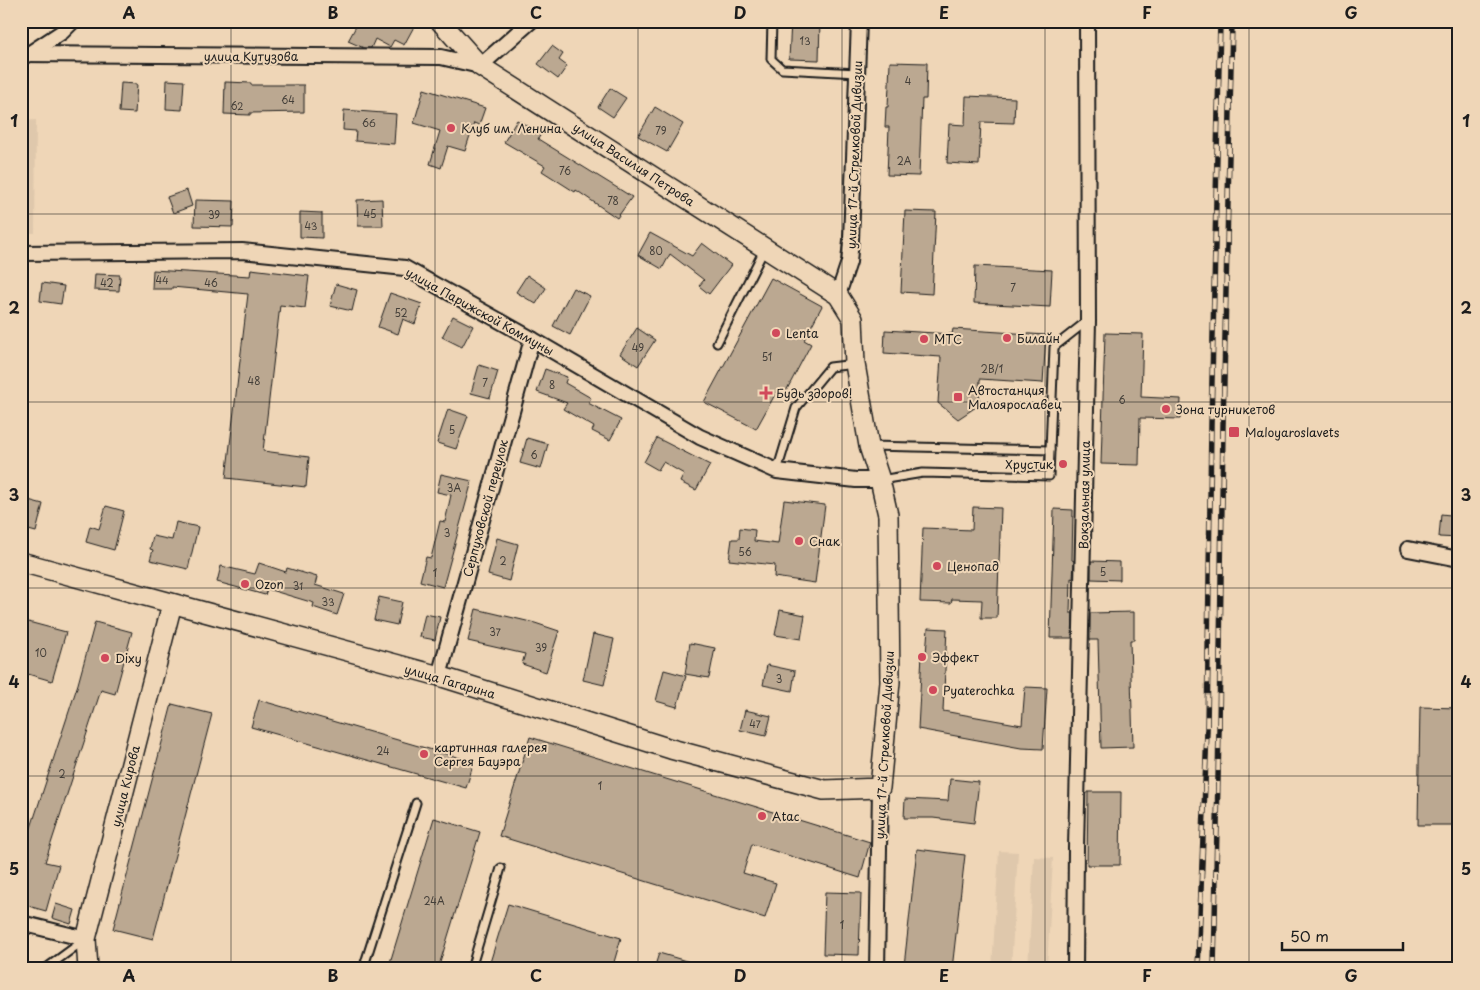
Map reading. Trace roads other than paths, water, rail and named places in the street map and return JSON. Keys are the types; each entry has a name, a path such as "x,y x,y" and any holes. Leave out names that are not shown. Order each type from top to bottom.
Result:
{"main road":[{"name":"улица Василия Петрова","path":"440,21 480,66 838,294"},
{"name":"улица 17-й Стрелковой Дивизии","path":"838,294 853,319 855,364 869,446 880,480 888,515 890,682 880,788"},
{"name":"улица Гагарина","path":"21,562 439,676 671,749 824,790 880,788"},
{"name":"улица Кирова","path":"88,969 86,939 172,604"}],"street":[{"path":"23,56 62,32 72,21"},
{"path":"480,66 531,21"},
{"name":"улица 17-й Стрелковой Дивизии","path":"838,294 850,262 859,21"},
{"name":"Вокзальная улица","path":"1074,969 1088,321 1087,21"},
{"name":"улица Кутузова","path":"23,56 441,57 480,66"},
{"name":"улица Парижской Коммуны","path":"21,253 242,251 405,268 532,339 700,437 777,471 856,480 880,480"},
{"name":"Серпуховской переулок","path":"439,676 532,339"},
{"path":"1408,549 1459,559"},
{"name":"улица 17-й Стрелковой Дивизии","path":"877,969 880,788"},
{"path":"21,923 86,939"}],"lane":[{"path":"772,21 771,59 782,69 857,73"},
{"path":"717,343 765,248"},
{"path":"880,480 923,473 1049,476 1054,347 1088,321"},
{"path":"777,471 796,408 830,367 855,364"},
{"path":"869,446 1050,450"},
{"path":"364,969 416,803"},
{"path":"471,969 501,868"},
{"path":"45,969 86,939"}],"railway":[{"path":"1198,969 1207,731 1211,425 1220,21"},
{"path":"1214,969 1232,21"}],"place":[{"name":"Клуб им. Ленина","path":"451,128"},
{"name":"Lenta","path":"776,333"},
{"name":"Билайн","path":"1007,338"},
{"name":"МТС","path":"924,339"},
{"name":"Будь здоров!","path":"766,393"},
{"name":"Автостанция Малоярославец","path":"958,397"},
{"name":"Зона турникетов","path":"1166,409"},
{"name":"Maloyaroslavets","path":"1234,432"},
{"name":"Хрустик","path":"1063,464"},
{"name":"Снак","path":"799,541"},
{"name":"Ценопад","path":"937,566"},
{"name":"Ozon","path":"245,584"},
{"name":"Эффект","path":"922,657"},
{"name":"Dixy","path":"105,658"},
{"name":"Pyaterochka","path":"933,690"},
{"name":"картинная галерея Сергея Бауэра","path":"424,754"},
{"name":"Atac","path":"762,816"}]}
